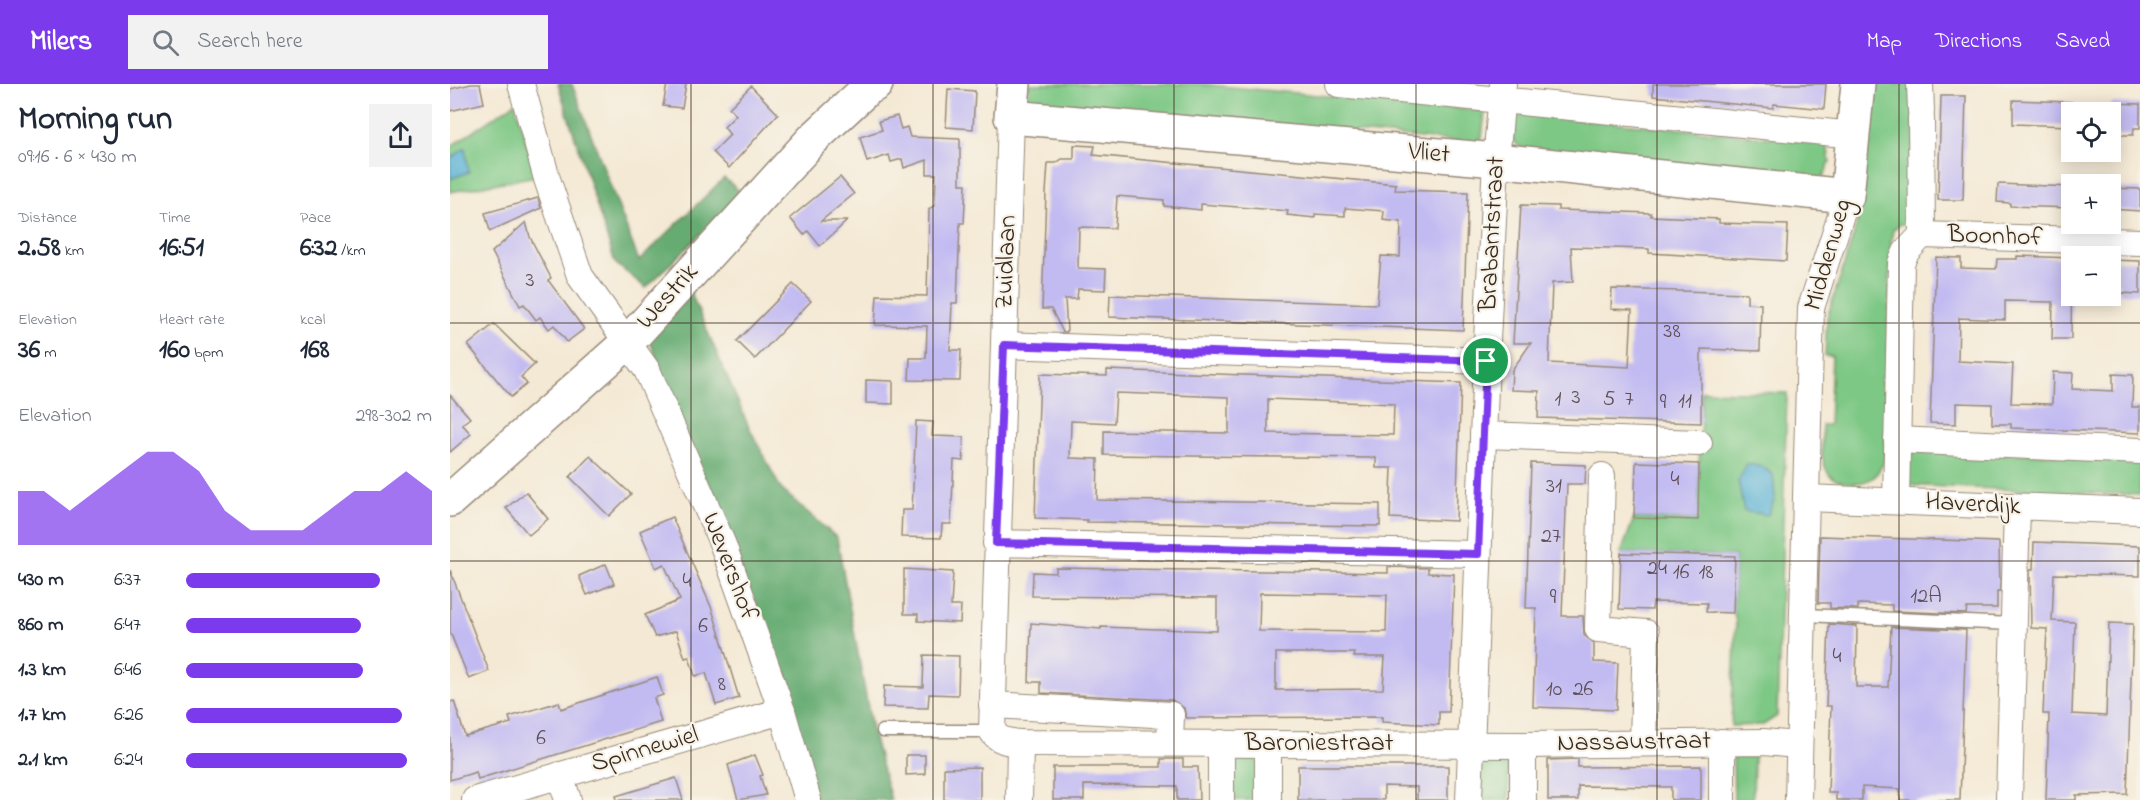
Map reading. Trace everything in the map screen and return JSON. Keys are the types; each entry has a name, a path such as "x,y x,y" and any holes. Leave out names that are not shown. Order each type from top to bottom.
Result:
{"street":[{"name":"Wevershof","path":"521,84 547,179 580,276 647,370 723,545 782,711 808,800"},
{"name":"Westrik","path":"450,500 627,343 812,140 867,89 876,84"},
{"name":"Zuidlaan","path":"992,731 996,543 1014,84"},
{"path":"1339,84 1502,92 1854,135"},
{"name":"Middenweg","path":"1798,800 1811,308 1847,196 1858,84"},
{"path":"1896,501 1901,263 1906,252 1922,235 1920,84"},
{"name":"Brabantstraat","path":"1469,800 1469,744 1486,361 1496,160 1502,92"},
{"name":"Vliet","path":"1011,117 1496,160 1847,196"},
{"name":"Boonhof","path":"1922,235 2140,242"},
{"path":"1004,345 1486,361"},
{"path":"1483,435 1699,443"},
{"path":"1897,440 2140,451"},
{"path":"1602,476 1598,629 1646,633 1643,742"},
{"name":"Haverdijk","path":"1806,498 2140,511"},
{"path":"2009,800 2017,507"},
{"path":"996,543 1478,554"},
{"path":"992,705 1171,715 1170,742"},
{"name":"Spinnewiel","path":"475,800 782,711"},
{"path":"992,731 1005,741 1020,742 1019,800"},
{"name":"Baroniestraat","path":"1020,742 1469,744"},
{"path":"1722,742 1722,800"},
{"name":"Nassaustraat","path":"1469,744 1722,742 1798,745"},
{"path":"1221,743 1221,800"},
{"path":"1268,744 1268,800"},
{"path":"1523,745 1523,800"},
{"path":"560,775 568,800"}],"lane":[{"path":"1804,615 2013,624"},
{"path":"883,731 992,731"}],"green space":[{"path":"558,84 572,84 639,261 724,178 742,193 646,288 615,263"},
{"path":"1029,84 1199,84 1485,111 1482,137 1476,143 1027,102"},
{"path":"1872,84 1914,84 1913,223 1900,224 1893,230 1891,242 1885,461 1874,477 1863,482 1849,483 1831,476 1822,455 1822,425 1829,425 1832,356 1825,356 1827,318 1857,224"},
{"path":"515,103 536,176 450,192 450,147"},
{"path":"1515,113 1827,143 1830,163 1821,181 1523,149 1513,141"},
{"path":"690,291 748,425 781,489 837,538 873,735 891,800 816,800 755,610 647,334"},
{"path":"1702,391 1787,393 1777,716 1763,725 1731,726 1736,621 1733,611 1735,556 1621,553 1634,518 1697,520"},
{"path":"1902,451 2140,457 2140,495 1901,485"},
{"path":"1239,752 1249,752 1258,763 1259,800 1229,800 1230,760"},
{"path":"1504,753 1508,766 1509,800 1479,800 1480,757"},
{"path":"1754,756 1753,800 1734,800 1733,757"}],"water":[{"path":"465,148 469,172 450,179 450,159"},
{"path":"1747,464 1763,467 1773,475 1775,498 1768,515 1744,511 1738,481"}],"building":[{"path":"480,84 484,103 450,111 450,89"},
{"path":"667,84 686,84 682,108 663,106"},
{"path":"1653,84 1826,84 1824,109 1774,104 1773,108 1653,96"},
{"path":"751,86 778,114 729,168 713,152 730,135 724,127 736,115 729,108"},
{"path":"948,89 975,91 973,129 946,127"},
{"path":"1941,96 1966,96 1963,200 1938,200"},
{"path":"2013,100 2072,102 2061,102 2061,126 2013,124"},
{"path":"2121,103 2140,104 2140,128 2134,128 2133,135 2121,135"},
{"path":"897,116 901,129 907,127 910,137 960,139 960,184 966,184 964,223 960,223 957,303 952,303 950,350 961,350 960,381 909,380 910,358 926,358 927,326 875,325 877,295 927,296 929,209 935,205 936,174 927,174 927,160 904,168 902,159 891,162 889,155 867,162 860,137 882,130 879,121"},
{"path":"1074,145 1095,146 1093,155 1396,184 1395,190 1468,192 1463,330 1109,317 1110,295 1377,304 1381,256 1400,257 1401,222 1383,220 1384,211 1345,208 1345,216 1315,214 1315,218 1287,215 1288,211 1201,204 1201,210 1164,206 1164,200 1117,196 1115,228 1079,227 1078,268 1106,269 1105,290 1078,289 1077,299 1065,299 1067,332 1063,332 1051,309 1042,309 1046,193 1048,163 1056,163 1062,159 1074,159"},
{"path":"840,177 854,194 821,221 847,221 820,246 808,231 804,235 790,218"},
{"path":"1998,184 2061,187 2061,208 2010,206 2010,203 1997,202"},
{"path":"2121,188 2140,189 2140,211 2121,210"},
{"path":"538,198 541,208 490,231 485,213"},
{"path":"1521,205 1558,206 1558,210 1651,213 1651,216 1719,219 1719,223 1788,225 1786,261 1649,253 1649,249 1571,247 1573,282 1552,283 1549,363 1629,367 1632,310 1611,309 1612,289 1747,293 1747,303 1761,304 1760,351 1701,349 1701,423 1538,418 1539,391 1511,390 1512,370 1531,343 1513,343"},
{"path":"526,222 530,237 551,278 548,280 584,329 567,342 554,325 549,329 540,317 536,320 524,304 520,306 492,252"},
{"path":"2017,256 2061,258 2061,306 2071,306 2071,339 2052,339 2053,302 2005,301 2005,320 1959,318 1958,361 2013,364 2011,403 2052,404 2053,372 2073,373 2072,389 2113,391 2113,374 2133,375 2132,407 2140,407 2140,433 2011,428 2011,424 1992,424 1992,404 1956,403 1956,424 1930,423 1936,257 1961,258 1961,268 1996,269 1997,259 2017,259"},
{"path":"2121,260 2140,261 2140,294 2121,293"},
{"path":"793,284 811,301 755,359 737,341"},
{"path":"494,324 535,364 521,377 527,384 511,397 468,345"},
{"path":"1107,370 1461,383 1456,521 1390,518 1392,468 1376,468 1376,458 1104,455 1104,431 1229,433 1229,397 1116,393 1114,423 1071,421 1070,458 1098,459 1097,500 1380,504 1380,526 1087,522 1087,520 1035,518 1040,374 1107,376","holes":["1268,399 1394,404 1393,435 1268,433"]},
{"path":"866,380 893,381 893,404 866,403"},
{"path":"450,395 470,418 462,424 471,434 450,452"},
{"path":"916,421 933,422 932,436 964,437 963,461 954,460 951,524 942,524 941,538 901,537 902,510 912,510"},
{"path":"590,456 631,494 609,516 570,477"},
{"path":"1636,462 1699,464 1698,520 1634,518"},
{"path":"1531,463 1586,465 1585,484 1567,484 1562,616 1583,616 1584,635 1594,643 1594,662 1618,663 1616,710 1533,707 1536,608 1526,608"},
{"path":"526,492 548,519 529,535 506,508"},
{"path":"672,517 712,609 739,698 716,705 706,673 695,676 689,657 685,658 676,631 655,637 645,615 680,600 664,564 656,568 640,531"},
{"path":"1820,536 1999,542 2000,591 1997,591 1997,608 1967,608 1966,614 1892,611 1892,605 1858,604 1858,609 1830,608 1830,603 1818,603"},
{"path":"2034,542 2140,546 2140,576 2054,574 2052,621 2075,622 2072,714 2106,716 2109,623 2133,624 2127,794 2076,795 2076,800 2046,800 2049,714 2043,714 2047,629 2031,628 2030,569 2033,569"},
{"path":"1621,553 1735,556 1733,613 1706,612 1707,603 1653,602 1652,610 1619,609"},
{"path":"606,564 614,584 587,595 579,576"},
{"path":"1388,567 1428,568 1428,573 1454,574 1449,712 1439,712 1439,725 1382,722 1382,717 1186,718 1184,708 1172,700 1041,693 1041,682 1029,682 1031,623 1101,629 1101,627 1217,631 1217,598 1032,596 1033,572 1056,573 1056,568 1388,573","holes":["1260,593 1387,595 1386,632 1259,631","1276,653 1355,653 1354,657 1385,657 1383,689 1276,690"]},
{"path":"904,569 953,572 951,606 961,606 960,623 918,621 918,614 904,614"},
{"path":"450,570 489,671 469,679 450,632"},
{"path":"1829,624 1857,626 1856,687 1888,687 1891,627 1966,630 1960,800 1900,800 1900,789 1862,787 1862,800 1836,800 1836,793 1828,793 1831,706 1826,706"},
{"path":"924,655 959,656 958,695 929,694 928,708 883,707 884,686 923,687"},
{"path":"657,677 663,695 654,698 661,722 478,779 476,772 450,780 450,702 454,701 465,736 511,723 509,717 559,702 561,709"},
{"path":"755,755 763,775 760,776 766,795 738,800 728,765"},
{"path":"906,755 925,755 925,774 906,775"},
{"path":"1161,759 1183,759 1183,767 1198,767 1199,800 1177,800 1177,786 1084,785 1084,800 1053,800 1053,767 1161,767"},
{"path":"1578,759 1578,767 1701,766 1701,800 1671,800 1671,787 1578,786 1578,800 1548,800 1548,760"},
{"path":"1298,766 1448,766 1448,800 1417,800 1417,787 1384,786 1384,800 1298,800"},
{"path":"980,767 980,800 944,800 944,768"},
{"path":"676,778 683,800 617,800 616,796"}],"route":[{"path":"1004,345 1486,361 1478,554 996,543 1004,345"}]}
